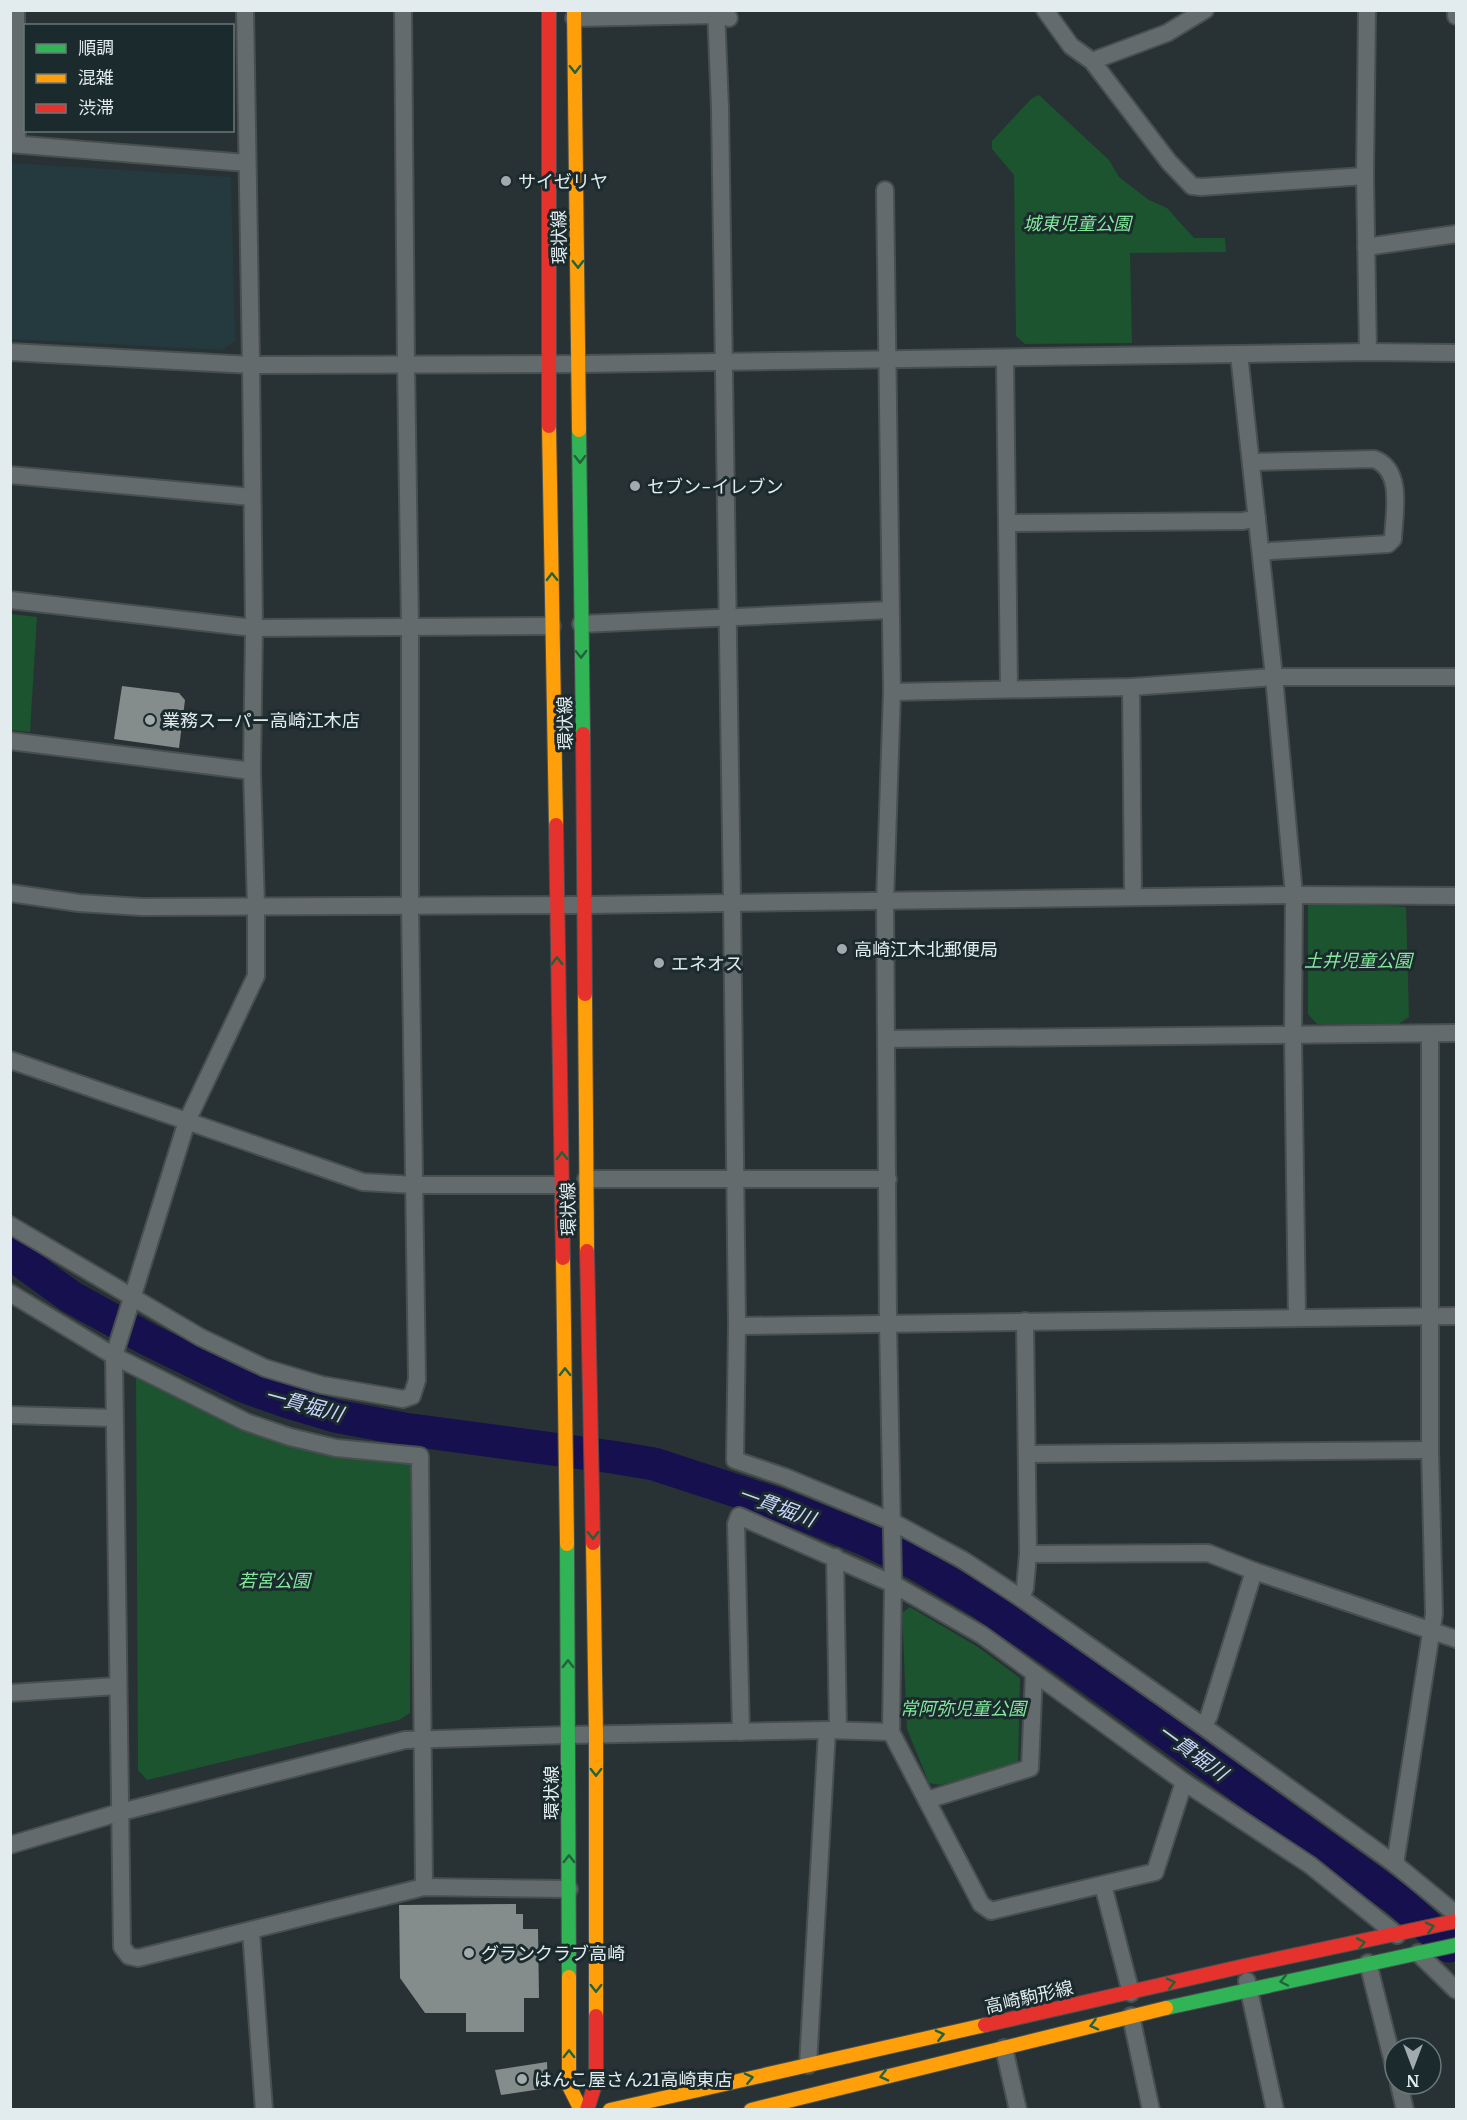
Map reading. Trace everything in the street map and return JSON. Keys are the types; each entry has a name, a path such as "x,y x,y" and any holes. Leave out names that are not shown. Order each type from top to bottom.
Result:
{"street":[{"path":"16,10 14,144 248,163"},
{"path":"245,10 254,628 252,771 256,976 187,1121 114,1356 113,1418 122,1947 129,1956 138,1958 424,1887 569,1889"},
{"path":"10,1225 200,1337 265,1368 322,1385 403,1398 412,1396 417,1380 410,906 410,626 403,10"},
{"name":"環状線","path":"549,10 548,364 567,1473 569,2086 581,2109"},
{"path":"1045,10 1071,46 1092,61 1169,162 1192,186 1365,176"},
{"path":"1092,61 1167,33 1205,10"},
{"path":"1367,10 1365,176 1368,352"},
{"path":"1456,10 1456,16"},
{"path":"574,14 720,14 737,1326 735,1460 891,1521 963,1560 1203,1726 1395,1864 1456,1914"},
{"name":"環状線","path":"574,14 585,905 586,1179 596,1735"},
{"path":"885,190 892,692 885,901 888,1323 893,1583 891,1732 981,1904 991,1911 1155,1872 1184,1782"},
{"path":"1366,247 1456,234"},
{"path":"10,352 251,365 579,364 1368,352 1456,353"},
{"path":"1239,354 1274,677 1294,895 1293,1035 1297,1318"},
{"path":"1005,358 1009,689"},
{"path":"1251,462 1374,459 1380,461 1395,481 1393,538 1388,544 1261,553"},
{"path":"10,475 252,497"},
{"path":"1007,523 1243,521 1257,518"},
{"path":"10,600 254,628 552,626"},
{"path":"581,624 890,610"},
{"path":"892,692 1131,687 1274,677 1456,677"},
{"path":"1131,687 1133,897"},
{"path":"10,741 252,771"},
{"path":"10,893 79,903 142,907 585,905 1294,895 1456,896"},
{"path":"886,1039 1456,1033"},
{"path":"1395,1864 1434,1614 1429,1317 1430,1034"},
{"path":"10,1060 363,1182 415,1185 562,1185"},
{"path":"586,1179 888,1179"},
{"path":"10,1293 114,1356 246,1422 290,1437 336,1448 420,1456 424,1887"},
{"path":"737,1326 1456,1316"},
{"path":"1021,1598 1025,1588 1028,1554 1025,1321"},
{"path":"10,1414 113,1418"},
{"path":"1027,1454 1430,1450"},
{"path":"741,1732 736,1524 739,1516 893,1583 982,1635 1184,1782 1310,1865 1400,1935"},
{"path":"1028,1554 1208,1553 1254,1571 1456,1639"},
{"path":"808,2065 832,1730 835,1557"},
{"path":"1203,1726 1209,1716 1254,1571"},
{"path":"927,1800 1030,1768 1034,1673"},
{"path":"10,1693 117,1686"},
{"path":"10,1845 121,1812 405,1740 832,1730 891,1732"},
{"path":"587,2109 596,2081 596,1735"},
{"path":"1103,1885 1131,1993"},
{"name":"高崎駒形線","path":"610,2109 1244,1966 1400,1935 1456,1921"},
{"path":"251,1930 264,2109"},
{"path":"751,2109 804,2102 1131,2016 1456,1945"},
{"path":"1421,1953 1456,1990"},
{"path":"1368,1963 1386,2036"},
{"path":"1244,1966 1275,2109"},
{"path":"1131,2016 1151,2109"},
{"path":"1004,2048 1018,2109"}],"shaded area":[{"path":"11,163 231,177 235,341 222,350 11,339"}],"green space":[{"name":"城東児童公園","path":"1039,95 1109,160 1119,177 1149,200 1167,208 1194,238 1225,238 1226,252 1130,253 1132,343 1025,344 1016,336 1014,175 992,149 992,141 1031,99"},
{"path":"11,614 37,617 30,732 11,730"},
{"name":"土井児童公園","path":"1308,902 1406,907 1409,1017 1397,1025 1317,1024 1308,1014"},
{"name":"若宮公園","path":"136,1376 187,1398 242,1427 411,1460 410,1713 399,1720 147,1780 138,1770"},
{"name":"常阿弥児童公園","path":"910,1607 978,1647 1020,1678 1018,1764 940,1785 929,1783 907,1729 902,1613"}],"building":[{"name":"業務スーパー高崎江木店","path":"122,686 179,693 185,700 179,748 114,739"},
{"name":"グランクラブ高崎","path":"516,1904 516,1914 523,1914 523,1929 538,1929 539,1998 524,1998 524,2032 466,2032 466,2013 425,2013 400,1978 399,1905"},
{"name":"はんこ屋さん21高崎東店","path":"547,2062 548,2088 501,2095 495,2070"}],"waterway":[{"name":"一貫堀川","path":"10,1253 71,1297 149,1340 243,1386 288,1402 335,1416 404,1429 654,1464 780,1505 867,1540 917,1564 979,1601 1068,1662 1398,1900 1449,1946"}],"traffic: fast":[{"path":"579,430 583,734"},
{"path":"567,1544 569,1977"},
{"path":"1166,2008 1456,1945"}],"traffic: slow":[{"path":"574,10 579,430"},
{"path":"549,426 556,825"},
{"path":"585,994 587,1251"},
{"path":"563,1258 567,1544"},
{"path":"593,1543 596,2016"},
{"path":"569,1977 569,2086 581,2110"},
{"path":"751,2110 1166,2008"},
{"path":"610,2110 985,2025"}],"traffic: jam":[{"path":"549,10 549,426"},
{"path":"583,734 585,994"},
{"path":"556,825 563,1258"},
{"path":"587,1251 593,1543"},
{"path":"985,2025 1456,1921"},
{"path":"587,2110 596,2081 596,2016"}],"place":[{"name":"サイゼリヤ","path":"506,181"},
{"name":"セブン-イレブン","path":"635,486"},
{"name":"業務スーパー高崎江木店","path":"150,720"},
{"name":"高崎江木北郵便局","path":"842,949"},
{"name":"エネオス","path":"659,963"},
{"name":"グランクラブ高崎","path":"469,1953"},
{"name":"はんこ屋さん21高崎東店","path":"522,2079"}]}
